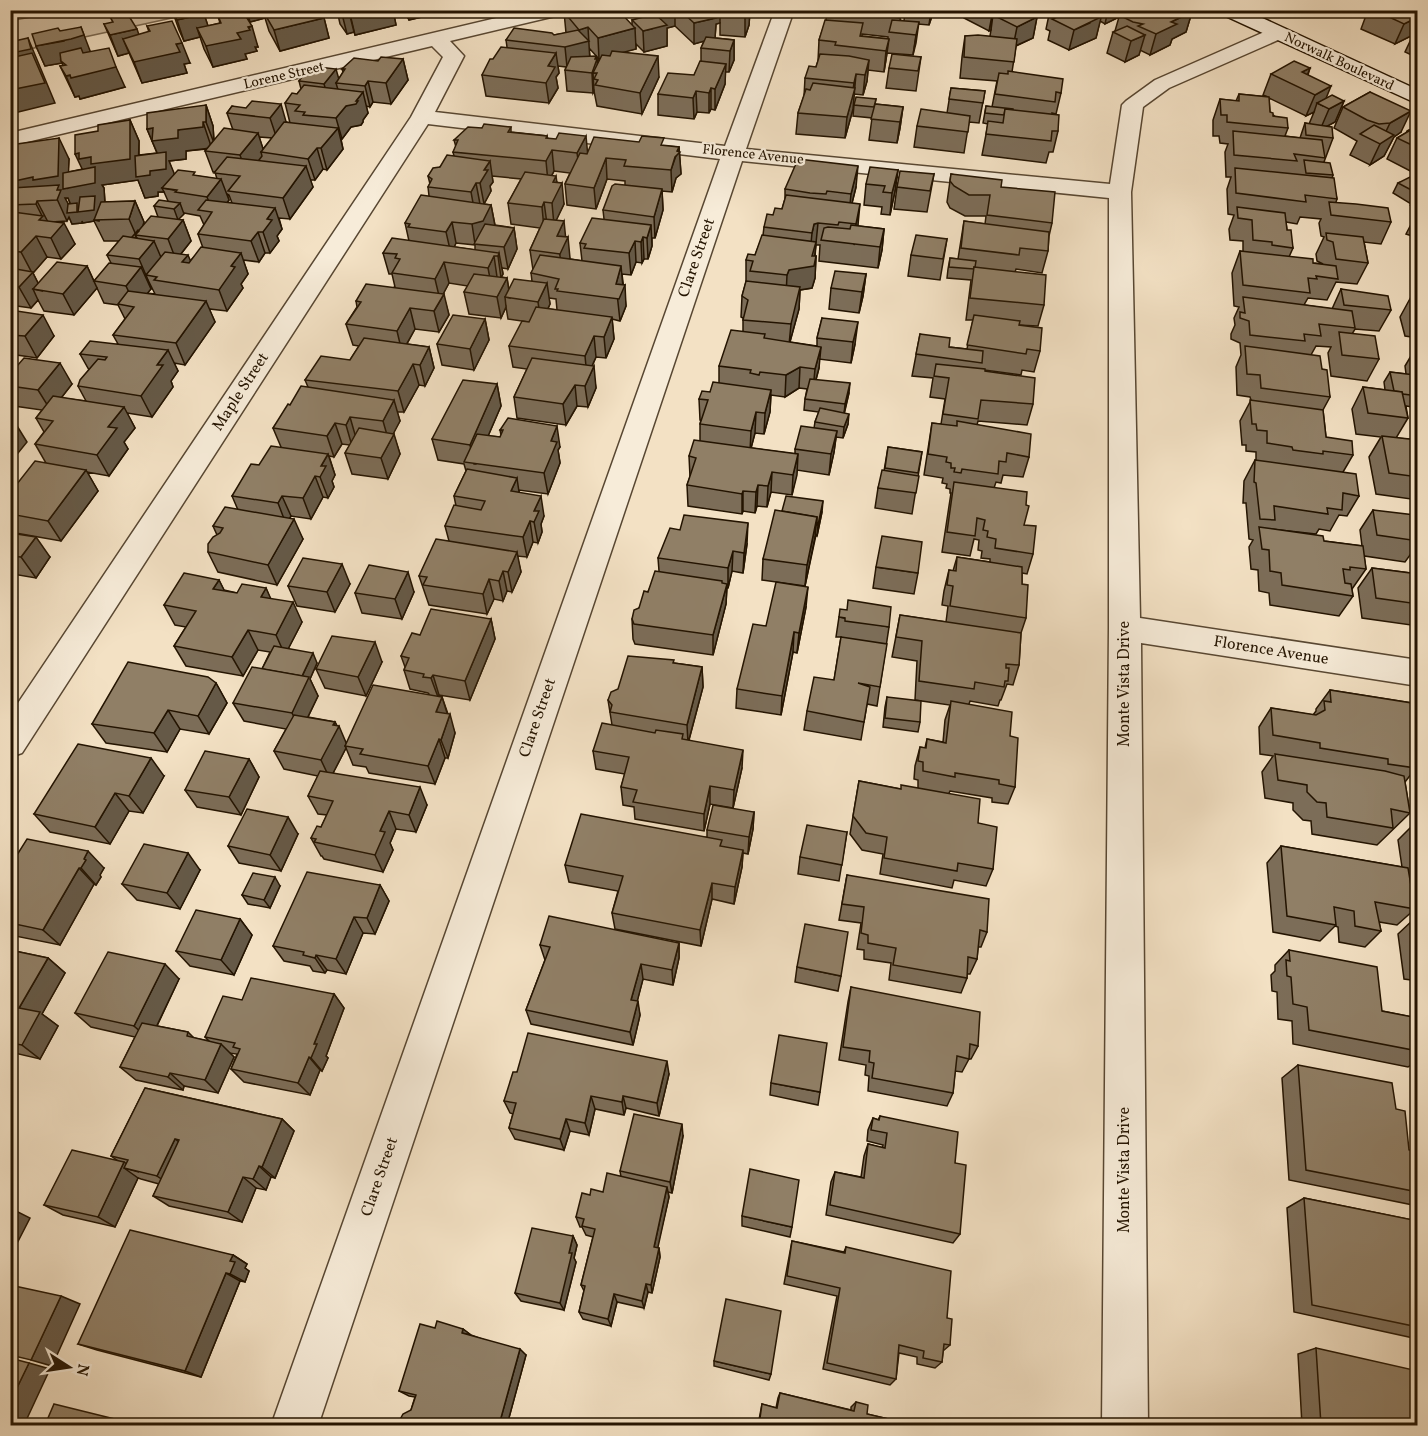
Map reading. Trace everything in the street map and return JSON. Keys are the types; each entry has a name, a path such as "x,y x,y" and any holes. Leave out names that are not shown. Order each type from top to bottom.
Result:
{"street":[{"name":"Lorene Street","path":"10,140 557,10"},
{"name":"Clare Street","path":"294,1425 733,153 785,10"},
{"name":"Norwalk Boulevard","path":"1228,10 1418,98"},
{"name":"Monte Vista Drive","path":"1125,1425 1125,628 1120,192 1133,105 1162,84 1278,33"},
{"name":"Maple Street","path":"10,743 422,117 454,56 437,40"},
{"name":"Florence Avenue","path":"422,117 733,153 1120,192"},
{"name":"Florence Avenue","path":"1125,628 1418,673"}],"shaded area":[{"path":"62,11 204,11 11,53 10,21"}],"building":[{"path":"172,10 202,10 204,14 177,20"},
{"path":"242,10 252,26 248,27 250,30 237,33 241,39 206,46 197,28 221,23 216,11"},
{"path":"319,10 324,18 274,30 263,11"},
{"path":"340,10 366,10 342,14"},
{"path":"618,10 635,28 598,38 588,27 579,30 564,12"},
{"path":"680,10 707,10 716,18 694,23"},
{"path":"721,10 748,10 745,17 720,14"},
{"path":"828,10 901,10 900,18"},
{"path":"1003,10 1023,10 1037,17 1017,27 993,15"},
{"path":"1054,10 1087,10 1101,17 1074,30 1052,19 1063,15"},
{"path":"1130,10 1190,10 1192,12 1171,22 1177,24 1156,34 1138,26 1143,24 1119,15"},
{"path":"1374,10 1418,10 1418,17 1404,24"},
{"path":"127,13 137,29 110,35 104,24 113,22 110,17"},
{"path":"655,14 667,25 643,31 632,20"},
{"path":"825,20 863,23 860,36 889,39 886,51 835,45 836,42 819,40"},
{"path":"892,20 919,22 916,35 889,32"},
{"path":"172,21 182,43 176,44 180,52 134,62 123,39 150,31 147,26"},
{"path":"1127,26 1145,35 1131,41 1113,32"},
{"path":"81,27 84,35 36,46 32,34 58,28 60,31"},
{"path":"514,28 554,35 578,30 589,41 565,47 506,40"},
{"path":"965,36 1017,39 1014,62 964,57"},
{"path":"706,37 734,40 730,51 701,48"},
{"path":"28,38 31,49 12,53 10,42"},
{"path":"501,47 556,53 548,66 555,67 546,83 482,75 490,59 493,59"},
{"path":"81,48 83,53 109,48 116,67 71,78 70,75 66,76 60,66 66,65 61,61 60,53"},
{"path":"612,51 658,56 640,93 595,85 598,80 594,79 597,73 593,73 602,55 610,56"},
{"path":"32,53 45,83 10,90 10,58"},
{"path":"820,54 869,60 865,75 856,74 854,83 805,78 809,66 816,67"},
{"path":"892,54 921,57 918,71 889,68"},
{"path":"596,56 592,73 565,70 571,57"},
{"path":"381,57 403,59 386,83 368,81 365,86 336,83 345,69 342,69 354,58 378,61"},
{"path":"700,61 726,64 715,89 711,88 709,93 696,91 693,98 658,94 668,73 694,75"},
{"path":"1294,61 1310,68 1302,72 1331,86 1315,95 1271,74"},
{"path":"310,66 336,69 324,84 299,81"},
{"path":"1008,71 1063,79 1061,93 1056,92 1055,102 995,94 999,73 1008,74"},
{"path":"813,83 855,88 847,117 798,113 806,89 810,90"},
{"path":"304,85 363,92 356,104 346,106 336,118 303,115 305,112 295,111 300,105 285,103 292,93 297,94"},
{"path":"951,88 985,91 983,103 949,99"},
{"path":"1370,92 1411,111 1390,123 1379,124 1343,107"},
{"path":"1239,94 1269,97 1270,112 1273,116 1287,118 1288,128 1227,122 1227,115 1221,115 1220,99 1239,101"},
{"path":"1332,95 1344,101 1329,109 1317,103"},
{"path":"856,97 876,99 874,107 854,105"},
{"path":"252,101 281,104 270,118 227,113 232,106 246,108"},
{"path":"875,104 903,107 900,122 871,119"},
{"path":"206,105 206,122 203,122 203,127 178,130 178,138 152,141 153,128 147,129 147,113"},
{"path":"986,106 1013,110 1005,109 1004,115 985,113"},
{"path":"921,109 970,116 968,132 917,126"},
{"path":"1005,109 1059,115 1058,131 1052,131 1051,141 986,134 988,121 1003,123"},
{"path":"130,120 130,159 91,164 91,157 79,159 79,153 75,154 75,135 98,131 98,125"},
{"path":"284,122 338,128 308,159 261,152"},
{"path":"1305,123 1332,127 1333,138 1306,135"},
{"path":"484,124 511,127 508,132 547,136 546,138 556,139 559,133 586,136 577,153 552,150 546,161 453,152 458,140 454,140 468,127 482,128"},
{"path":"1374,125 1394,135 1380,144 1360,134"},
{"path":"1418,126 1418,148 1397,138 1409,131 1407,131"},
{"path":"224,128 258,133 240,155 205,151"},
{"path":"1233,131 1322,140 1325,158 1294,154 1297,161 1234,155"},
{"path":"642,136 664,138 661,145 679,147 677,151 680,152 675,157 671,170 624,166 626,160 606,158 594,188 565,184 580,153 587,154 594,137 639,142"},
{"path":"59,138 58,176 33,180 33,177 10,182 10,145"},
{"path":"166,152 166,169 150,171 150,175 136,177 135,156"},
{"path":"447,155 490,161 484,170 488,170 471,192 428,187 432,179 428,176 433,168 440,167"},
{"path":"227,157 306,166 283,198 228,191 240,176 214,173"},
{"path":"798,159 858,166 851,194 827,191 826,194 810,193 785,189"},
{"path":"1304,160 1330,163 1333,175 1306,173"},
{"path":"95,167 95,183 63,189 63,173"},
{"path":"870,167 898,170 892,193 883,192 885,186 866,184"},
{"path":"1235,168 1334,178 1337,199 1305,195 1306,202 1236,193"},
{"path":"178,170 195,172 193,175 221,179 207,197 162,188"},
{"path":"900,171 934,174 930,191 897,187"},
{"path":"525,172 556,176 553,182 562,183 552,203 544,202 542,207 508,203"},
{"path":"951,174 1002,180 1001,187 1055,192 1052,223 987,215 990,195 969,195 954,186 950,181"},
{"path":"1414,175 1418,177 1417,193 1398,183"},
{"path":"615,184 662,189 654,217 603,210 612,186"},
{"path":"59,185 57,190 61,190 57,200 10,205 12,188"},
{"path":"421,195 491,205 483,221 472,224 452,222 446,232 408,227 410,224 405,223"},
{"path":"786,195 860,204 856,224 818,223 814,224 812,233 764,227 767,214 773,215 775,208 782,209"},
{"path":"95,196 94,210 78,212 80,197"},
{"path":"159,200 180,203 174,209 154,206"},
{"path":"206,200 275,208 267,219 272,220 263,232 258,232 251,241 198,234 212,212 198,210"},
{"path":"135,201 129,219 94,220 101,202"},
{"path":"1329,202 1388,208 1391,222 1331,215"},
{"path":"77,203 77,212 67,213 68,204"},
{"path":"1237,207 1285,213 1287,230 1291,230 1293,248 1253,240 1252,220 1238,218"},
{"path":"1418,211 1418,225 1412,223"},
{"path":"13,212 43,216 39,220 64,223 51,238 36,236 21,252 10,251 10,214"},
{"path":"151,216 183,220 168,239 135,235"},
{"path":"592,218 651,225 647,238 643,237 641,242 635,241 629,253 584,248 586,244 580,243"},
{"path":"544,219 564,221 557,236 568,237 560,254 530,250"},
{"path":"964,221 1049,232 1048,251 1020,248 1019,255 961,248"},
{"path":"485,224 514,228 504,247 474,244"},
{"path":"851,225 884,229 880,247 821,240 824,228 850,229"},
{"path":"1326,233 1363,237 1368,263 1336,259 1333,242 1327,240"},
{"path":"762,235 816,242 812,256 816,256 814,266 789,270 787,275 750,271 753,261 746,260 748,254 755,255"},
{"path":"916,235 947,239 943,259 911,255"},
{"path":"123,236 154,241 139,259 107,255"},
{"path":"392,238 499,253 498,256 494,256 488,268 444,262 435,279 392,273 400,259 395,258 397,254 383,253"},
{"path":"201,247 241,253 231,266 235,267 219,290 154,280 157,277 146,275 165,252 188,255 182,262 189,263"},
{"path":"1240,251 1313,259 1313,263 1336,266 1338,279 1316,276 1317,279 1308,278 1310,293 1243,285"},
{"path":"540,255 621,266 616,284 625,285 619,299 557,291 558,289 555,289 559,279 531,273"},
{"path":"950,258 976,261 975,267 974,269 949,267"},
{"path":"57,262 87,266 63,294 33,289"},
{"path":"109,263 141,267 126,286 94,281"},
{"path":"974,267 1046,275 1044,305 970,298"},
{"path":"10,268 33,272 19,287 10,286"},
{"path":"835,271 866,274 862,292 831,288"},
{"path":"474,274 507,278 497,297 464,292"},
{"path":"514,279 547,283 538,302 505,297"},
{"path":"746,281 800,287 791,324 743,320 748,300 742,296"},
{"path":"366,284 444,294 434,311 410,308 397,331 346,324 361,302 356,301"},
{"path":"1341,289 1388,296 1391,310 1344,305"},
{"path":"128,291 206,301 176,343 113,335 134,307 118,304"},
{"path":"1412,295 1418,296 1418,315 1417,315"},
{"path":"1243,297 1352,311 1355,328 1319,324 1321,336 1304,334 1305,341 1250,335 1249,321 1240,318 1240,312 1245,313"},
{"path":"536,307 612,317 604,337 594,336 585,356 509,346 522,321 529,322"},
{"path":"10,310 43,315 25,336 10,335"},
{"path":"453,315 485,319 470,349 437,344"},
{"path":"974,315 1020,321 1019,325 1042,328 1040,351 1027,349 1026,354 967,345"},
{"path":"822,318 858,322 853,342 817,338"},
{"path":"731,330 765,334 764,338 821,347 815,369 800,367 786,375 760,372 759,375 750,373 751,370 719,366"},
{"path":"1339,332 1375,336 1379,359 1342,355"},
{"path":"920,334 950,338 949,347 983,351 982,363 916,354"},
{"path":"364,338 429,347 420,365 413,364 398,391 305,380 321,356 350,360"},
{"path":"90,341 168,350 157,365 163,365 141,396 78,386 80,380 98,359 105,360 107,357 80,354"},
{"path":"1245,346 1320,356 1322,369 1327,370 1330,397 1261,388 1260,375 1247,374"},
{"path":"24,358 60,363 38,390 10,386 10,374"},
{"path":"532,358 594,366 585,386 575,385 563,404 514,397"},
{"path":"936,364 985,369 985,371 1035,378 1033,404 981,400 978,419 943,414 949,378 934,376"},
{"path":"1390,372 1415,375 1418,396 1394,391"},
{"path":"810,379 850,383 845,404 805,399"},
{"path":"463,380 497,384 470,445 432,439"},
{"path":"713,382 771,390 765,413 756,412 751,431 700,424 708,400 699,399 702,391 710,392"},
{"path":"301,386 394,400 383,421 350,417 346,425 335,423 327,436 273,428"},
{"path":"1363,387 1402,392 1408,418 1368,413"},
{"path":"53,396 124,407 108,427 117,428 97,455 35,444 53,421 36,418"},
{"path":"1250,400 1323,410 1326,437 1352,441 1353,455 1293,450 1292,447 1267,443 1267,431 1257,430 1256,424 1252,424"},
{"path":"820,408 849,414 844,427 815,422"},
{"path":"508,418 557,426 551,441 557,442 544,473 464,462 477,434 500,437 503,430 500,430"},
{"path":"957,421 1031,434 1029,457 1007,453 1006,462 999,461 998,474 962,469 961,473 954,472 955,468 951,468 951,463 946,462 947,457 928,454 932,423 957,426"},
{"path":"801,426 837,431 831,454 795,449"},
{"path":"359,428 394,434 381,458 345,453"},
{"path":"1382,436 1418,440 1418,477 1389,473"},
{"path":"694,440 798,454 793,475 772,472 768,486 758,485 756,492 743,491 742,494 687,485 696,458 689,456"},
{"path":"271,446 328,454 321,466 326,466 320,477 315,476 303,498 282,496 278,503 232,496 251,464 259,465"},
{"path":"888,447 922,452 918,473 885,468"},
{"path":"1255,460 1356,474 1359,496 1343,493 1342,510 1327,508 1328,514 1274,506 1275,520 1260,519 1256,483 1254,482"},
{"path":"35,461 86,470 48,521 10,514 10,483 17,484"},
{"path":"467,469 517,478 511,491 541,496 534,511 539,511 534,522 530,521 523,537 445,526 454,505 481,510 485,501 454,496"},
{"path":"882,470 919,476 916,493 878,488"},
{"path":"954,482 1027,492 1026,505 1029,506 1024,525 1036,526 1033,554 995,548 996,539 987,537 988,531 983,530 985,520 977,518 975,536 947,532"},
{"path":"786,496 823,501 818,525 817,517 782,511"},
{"path":"225,507 294,519 268,565 208,552 208,544 223,528 213,526"},
{"path":"775,510 817,517 807,565 763,559"},
{"path":"1373,510 1415,515 1418,541 1377,535"},
{"path":"684,515 748,523 744,553 733,551 728,568 658,558 670,528 680,530"},
{"path":"1259,527 1323,536 1324,541 1363,546 1366,569 1350,567 1350,570 1343,569 1345,583 1351,584 1353,596 1282,585 1281,573 1270,571 1269,550 1262,549"},
{"path":"10,533 36,537 21,557 10,556"},
{"path":"882,536 922,542 918,573 876,567"},
{"path":"436,539 517,552 508,572 503,571 499,581 489,579 483,594 423,585 427,577 419,576"},
{"path":"957,557 1022,567 1022,584 1028,585 1026,618 950,606 953,586 947,585 949,570 956,571"},
{"path":"303,558 342,564 327,592 288,586"},
{"path":"369,565 408,572 395,599 355,593"},
{"path":"1372,568 1418,574 1418,604 1376,598"},
{"path":"655,571 722,581 727,584 713,635 634,624 632,619 634,610 639,608 644,591 648,592"},
{"path":"184,573 219,580 213,589 237,593 242,584 266,588 261,597 293,602 276,635 248,630 232,657 174,646 196,611 164,605"},
{"path":"776,582 808,587 799,633 794,632 782,696 737,689 753,624 766,626"},
{"path":"848,600 891,607 889,627 845,621 845,618 839,617 840,609 847,610"},
{"path":"431,609 491,619 465,681 433,675 431,678 423,677 424,674 404,670 409,658 401,656 412,633 420,635"},
{"path":"900,615 1021,633 1019,665 1006,664 1006,668 1009,668 1008,681 1005,681 1004,687 975,682 974,689 919,681 922,641 896,637"},
{"path":"332,636 375,642 358,677 316,669"},
{"path":"841,637 887,644 880,687 858,683 870,687 864,722 807,711 814,677 834,680"},
{"path":"274,646 313,653 302,676 262,669"},
{"path":"628,656 674,660 673,663 702,667 687,725 610,712 612,705 608,700 611,692 618,689"},
{"path":"128,662 208,677 216,683 198,716 168,710 154,733 92,724"},
{"path":"252,667 309,677 292,713 233,703"},
{"path":"373,685 442,697 436,712 450,714 441,740 439,739 428,766 360,754 363,749 345,746"},
{"path":"1330,690 1418,704 1418,737 1412,736 1416,768 1388,764 1388,759 1320,748 1320,743 1273,735 1271,708 1316,715 1325,710 1324,701 1331,702"},
{"path":"887,697 921,701 920,722 885,718"},
{"path":"951,701 1012,712 1010,736 1018,738 1015,787 999,784 999,780 955,773 955,777 923,771 923,762 918,761 920,747 926,748 927,739 946,743"},
{"path":"294,715 335,722 333,725 339,726 321,760 274,751"},
{"path":"602,723 655,733 656,730 683,734 682,739 743,750 734,790 710,786 704,814 633,802 637,790 621,787 629,757 593,751"},
{"path":"78,744 151,758 129,796 115,793 95,827 34,814"},
{"path":"205,751 249,759 229,797 185,790"},
{"path":"1275,754 1404,776 1410,813 1391,809 1393,828 1327,817 1326,803 1317,802 1307,792 1307,785 1278,780"},
{"path":"320,771 420,787 409,815 389,811 380,831 385,832 375,855 314,842 316,839 311,838 317,826 321,827 333,801 308,796"},
{"path":"859,781 901,789 901,785 980,799 978,823 997,827 993,869 958,863 957,871 884,858 887,837 866,833 853,816"},
{"path":"713,805 754,812 749,837 707,830"},
{"path":"247,809 288,817 270,855 228,846"},
{"path":"581,814 722,840 720,846 743,850 735,887 712,883 700,930 612,913 623,876 565,865"},
{"path":"1415,823 1418,823 1418,840"},
{"path":"807,825 847,832 842,865 800,857"},
{"path":"27,839 88,851 84,859 86,860 43,930 10,923 10,866"},
{"path":"144,844 188,853 167,893 122,884"},
{"path":"1281,846 1408,868 1415,909 1375,902 1381,931 1355,926 1354,911 1334,907 1336,925 1287,916"},
{"path":"307,872 380,885 367,918 354,917 336,959 316,955 315,958 303,955 304,952 273,946"},
{"path":"253,873 275,877 264,900 242,895"},
{"path":"847,875 989,899 987,932 980,930 977,959 968,957 967,978 893,965 896,948 868,943 868,935 861,933 864,907 842,904"},
{"path":"196,910 240,919 221,960 176,951"},
{"path":"549,916 679,943 672,970 641,964 631,1000 638,1001 630,1032 526,1010 550,947 540,945"},
{"path":"805,924 848,932 841,976 797,967"},
{"path":"10,950 48,958 19,1008 40,1012 22,1045 10,1043"},
{"path":"1289,950 1377,967 1382,1011 1418,1018 1418,1051 1309,1030 1307,1007 1293,1004 1291,977 1287,976 1286,960 1290,961"},
{"path":"108,952 165,964 134,1026 75,1013"},
{"path":"251,978 334,994 314,1044 317,1044 298,1083 231,1069 240,1049 233,1047 235,1043 205,1037 223,996 242,1000"},
{"path":"851,987 980,1012 978,1046 970,1044 969,1059 957,1056 953,1093 872,1078 874,1063 869,1062 870,1051 843,1047"},
{"path":"142,1023 188,1032 187,1036 221,1044 205,1080 170,1073 168,1077 120,1067"},
{"path":"528,1033 667,1061 657,1103 623,1096 622,1102 591,1096 585,1123 566,1119 560,1139 509,1128 516,1103 504,1101 513,1072 517,1072"},
{"path":"779,1035 827,1043 820,1092 771,1083"},
{"path":"1298,1065 1392,1083 1396,1109 1405,1111 1409,1150 1418,1152 1418,1192 1306,1170"},
{"path":"145,1088 282,1119 262,1167 259,1166 253,1179 243,1177 228,1212 153,1196 179,1140 175,1139 157,1176 124,1168 128,1160 111,1156"},
{"path":"634,1114 682,1124 670,1182 620,1171"},
{"path":"880,1116 958,1132 955,1163 966,1165 960,1234 830,1205 835,1172 864,1178 868,1144 885,1148 887,1133 871,1130 873,1118 879,1120"},
{"path":"72,1150 124,1162 98,1217 44,1205"},
{"path":"750,1169 799,1180 792,1227 742,1216"},
{"path":"607,1173 667,1187 654,1247 659,1248 651,1285 646,1284 642,1301 614,1294 608,1319 579,1312 585,1286 581,1285 595,1229 582,1226 584,1219 576,1217 582,1193 590,1195 591,1189 603,1192"},
{"path":"1304,1198 1418,1221 1418,1327 1312,1305"},
{"path":"532,1228 573,1236 569,1253 572,1253 560,1303 515,1293"},
{"path":"130,1230 233,1255 230,1261 235,1262 230,1274 226,1273 185,1371 78,1344"},
{"path":"792,1241 845,1253 846,1247 951,1271 947,1318 952,1319 950,1345 944,1344 942,1362 923,1358 924,1351 899,1345 896,1379 827,1363 840,1288 787,1276"},
{"path":"10,1285 61,1296 31,1360 10,1355"},
{"path":"726,1299 781,1311 771,1374 714,1361"},
{"path":"437,1321 463,1329 462,1333 520,1349 499,1425 397,1425 403,1414 411,1410 416,1395 399,1391 420,1324 435,1328"},
{"path":"1316,1348 1418,1371 1418,1425 1321,1425"},
{"path":"10,1358 29,1363 10,1402"},
{"path":"780,1393 854,1411 856,1402 868,1405 867,1414 914,1425 759,1425 762,1404 777,1408"},
{"path":"54,1404 139,1425 45,1425"}]}
